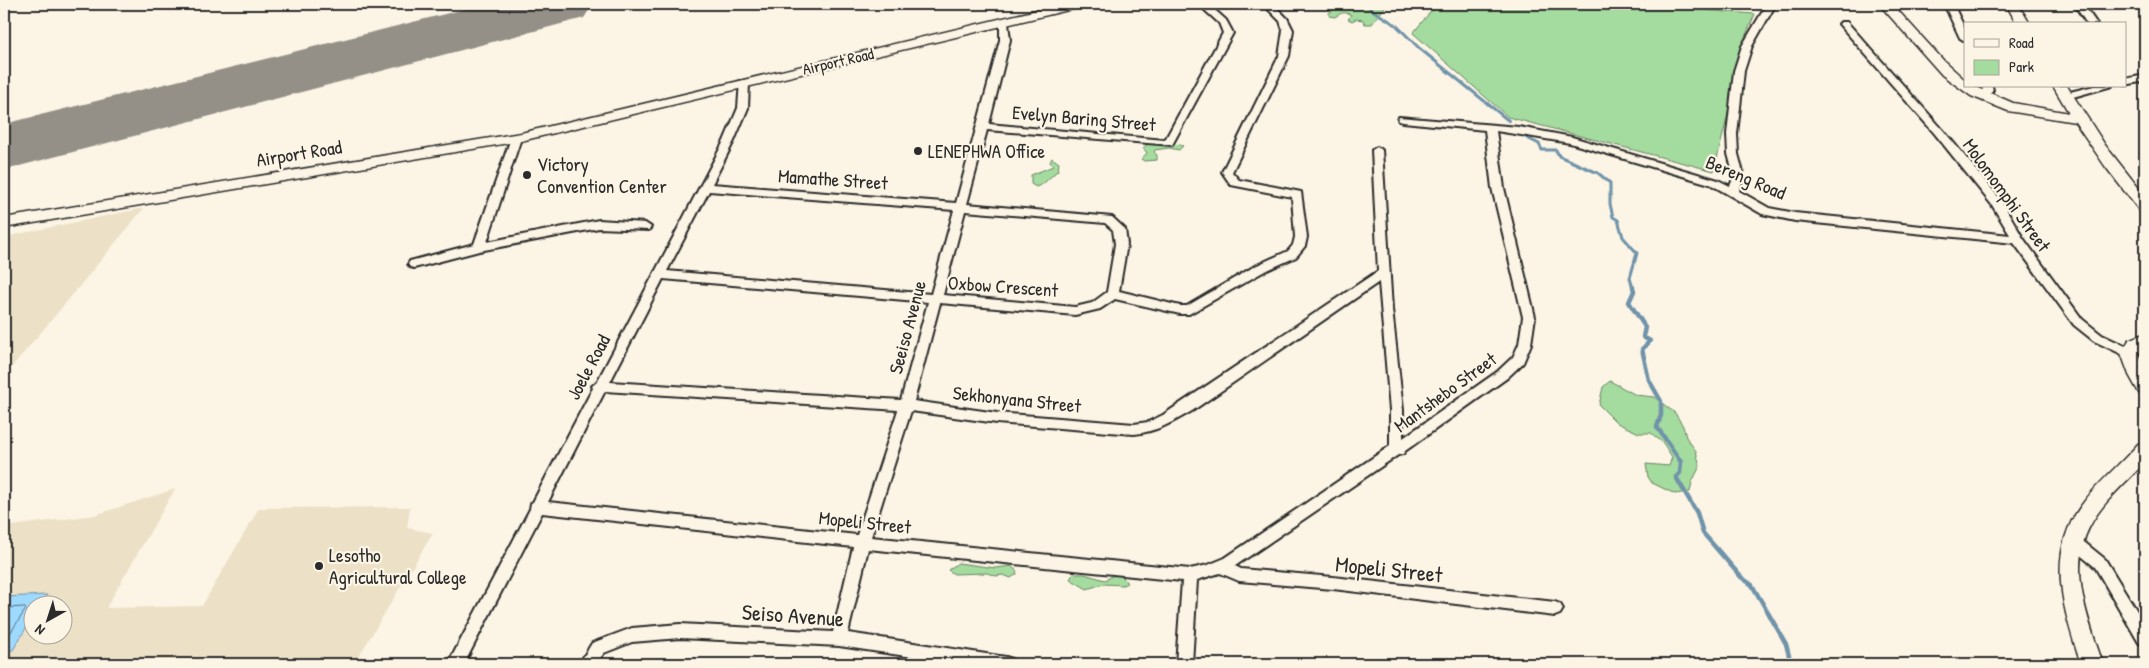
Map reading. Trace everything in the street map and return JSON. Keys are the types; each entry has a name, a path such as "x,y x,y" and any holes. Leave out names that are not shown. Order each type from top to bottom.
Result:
{"main road":[{"name":"Airport Road","path":"4,223 516,138 1077,4"},
{"path":"1885,4 1906,24 1948,72 1964,86"},
{"path":"2012,4 2023,22"},
{"path":"1972,88 1985,92 2005,106 2078,118"},
{"path":"2063,91 2078,118 2124,182 2145,206"},
{"name":"Airport Road","path":"4,214 460,136 517,130 599,117"},
{"path":"2145,339 2135,346 2130,353 2145,388"},
{"path":"2092,664 2076,609 2069,573 2074,542 2082,521 2118,477 2145,449"}],"street":[{"name":"Evelyn Baring Street","path":"983,127 1168,143 1228,33 1223,22 1203,4"},
{"path":"960,206 1108,220 1119,229 1121,244 1113,294 1180,310 1189,310 1259,269 1292,254 1299,246 1301,237 1297,194 1235,183 1227,172 1284,56 1288,30 1284,20 1268,4"},
{"path":"1733,190 1739,176 1733,154 1732,134 1739,71 1747,46 1771,4"},
{"path":"1948,4 1964,36"},
{"path":"2079,4 2091,22"},
{"name":"Seeiso Avenue","path":"839,639 862,542 906,405 983,127 1005,40 1003,23"},
{"name":"Molomomphi Street","path":"1844,24 1945,140 1997,204 2018,240 2078,322 2098,338 2130,353"},
{"path":"2127,79 2145,78"},
{"name":"Joele Road","path":"456,664 599,386 729,141 742,108 744,83"},
{"path":"2063,91 2089,88"},
{"name":"Bereng Road","path":"1403,119 1537,133 1595,146 1714,182 1733,190 1766,211 1795,217 2018,240"},
{"name":"Mantshebo Street","path":"1190,574 1230,562 1287,522 1398,450 1502,375 1518,360 1525,344 1529,317 1498,188 1490,127"},
{"path":"478,247 516,138"},
{"path":"1377,150 1389,358 1396,408 1394,438 1398,450"},
{"name":"Mamathe Street","path":"704,187 960,206"},
{"path":"414,264 478,247 599,224 645,227"},
{"name":"Sekhonyana Street","path":"599,386 906,405 997,418 1134,430 1148,428 1170,418 1384,273"},
{"name":"Oxbow Crescent","path":"658,274 1075,311 1096,306 1113,294"},
{"name":"Mopeli Street","path":"536,507 862,542 1190,574"},
{"path":"2074,542 2100,563 2145,638"},
{"name":"Mopeli Street","path":"1220,566 1239,575 1555,609"},
{"path":"1184,664 1190,574"},
{"name":"Seiso Avenue","path":"587,664 598,648 632,635 680,630 839,639 1006,664"}],"shaded area":[{"path":"144,208 54,317 4,376 4,237"},
{"name":"Lesotho Agricultural College","path":"175,489 106,608 202,606 259,508 410,507 407,528 433,533 354,664 4,664 4,527 95,515"}],"green space":[{"path":"1330,4 1345,6 1347,4 1383,4 1385,7 1372,24 1365,24 1363,20 1356,19 1352,21 1348,19 1351,15 1346,13 1335,17 1329,16 1329,13 1335,9"},
{"path":"1452,4 1621,4 1755,14 1745,37 1736,67 1732,98 1714,171 1508,117 1413,33 1431,11"},
{"path":"1148,144 1183,146 1179,150 1169,148 1155,150 1157,160 1144,161 1141,159 1147,153 1143,148"},
{"path":"1052,158 1059,163 1058,170 1043,184 1036,187 1031,184 1031,175 1053,166 1050,162"},
{"path":"1610,381 1636,395 1654,397 1675,413 1683,426 1686,437 1696,451 1700,466 1692,482 1690,492 1675,494 1652,483 1648,477 1646,464 1669,466 1672,457 1663,443 1651,433 1639,433 1617,423 1599,405 1603,387"},
{"path":"958,563 996,568 1011,566 1016,570 1017,574 1011,578 987,573 954,574 948,570"},
{"path":"1073,574 1084,574 1105,580 1116,574 1122,576 1127,583 1123,585 1103,584 1087,589 1070,579"}],"water":[{"path":"22,596 22,635 13,650 4,651 4,597"}],"waterway":[{"path":"1367,4 1372,10 1396,25 1419,48 1509,121"},
{"path":"1521,135 1539,144 1542,150 1556,150 1559,156 1598,173 1610,183 1610,204 1613,217 1618,220 1623,237 1637,253 1630,278 1633,288"},
{"path":"1633,287 1634,291 1629,302 1645,327 1643,337 1650,341 1642,349 1649,380 1661,401 1661,415 1657,427 1681,462 1680,473 1676,477 1697,513 1703,533 1741,577 1752,585 1786,644 1791,664"}],"runway":[{"path":"4,147 561,4"}],"place":[{"name":"LENEPHWA Office","path":"918,151"},
{"name":"Victory Convention Center","path":"527,175"},
{"name":"Lesotho Agricultural College","path":"319,566"}]}
